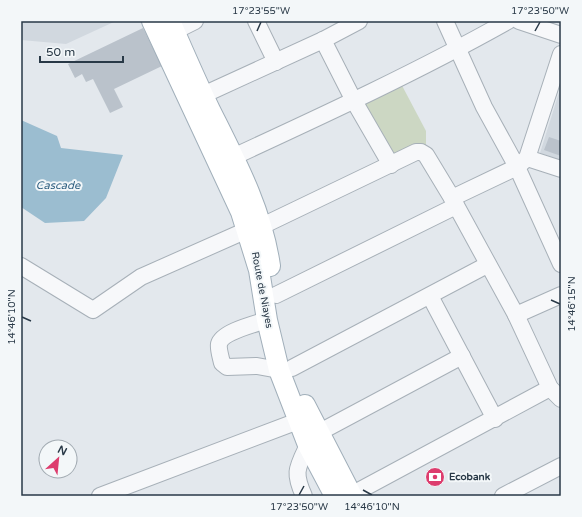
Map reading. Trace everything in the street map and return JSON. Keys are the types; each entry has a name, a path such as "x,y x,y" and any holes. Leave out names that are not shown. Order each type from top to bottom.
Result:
{"main road":[{"name":"Route de Niayes","path":"152,21 241,212 255,228 259,270 267,320 286,369 300,394 313,439"},
{"name":"Route de Niayes","path":"172,26 233,157 276,295 284,336 286,369 298,421 313,439 346,496"}],"street":[{"path":"172,26 195,21"},
{"path":"256,21 276,62"},
{"path":"203,95 323,40 359,21"},
{"path":"445,21 484,107 522,163 554,236 561,264"},
{"path":"233,157 354,101 459,49 508,21"},
{"path":"519,21 561,35"},
{"path":"323,40 354,101 391,165"},
{"path":"522,163 561,54"},
{"path":"21,266 93,310 141,277 255,228 416,152 422,152 426,155 454,202 487,265 516,315 556,393 495,419 346,496"},
{"path":"276,295 454,202 522,163 561,169"},
{"path":"267,320 230,333 222,338 219,345 222,363 227,367 257,366 286,369 430,296 487,265"},
{"path":"516,315 561,295"},
{"path":"430,296 495,419"},
{"path":"304,496 297,482 297,468 313,439 462,356"},
{"path":"100,496 298,421"},
{"path":"503,496 561,466"}],"shaded area":[{"path":"21,21 116,21 66,44 21,40"},
{"path":"561,86 561,160 540,153"}],"green space":[{"path":"398,78 426,131 426,146 391,164 356,100"}],"water":[{"name":"Cascade","path":"21,120 57,136 61,148 123,155 106,198 84,221 45,223 21,207"}],"building":[{"path":"143,28 162,66 114,89 123,107 110,113 93,79 86,82 82,74 75,78 68,64"},
{"path":"549,137 561,141 561,156 544,150"}],"place":[{"name":"Ecobank","path":"435,477"}]}
